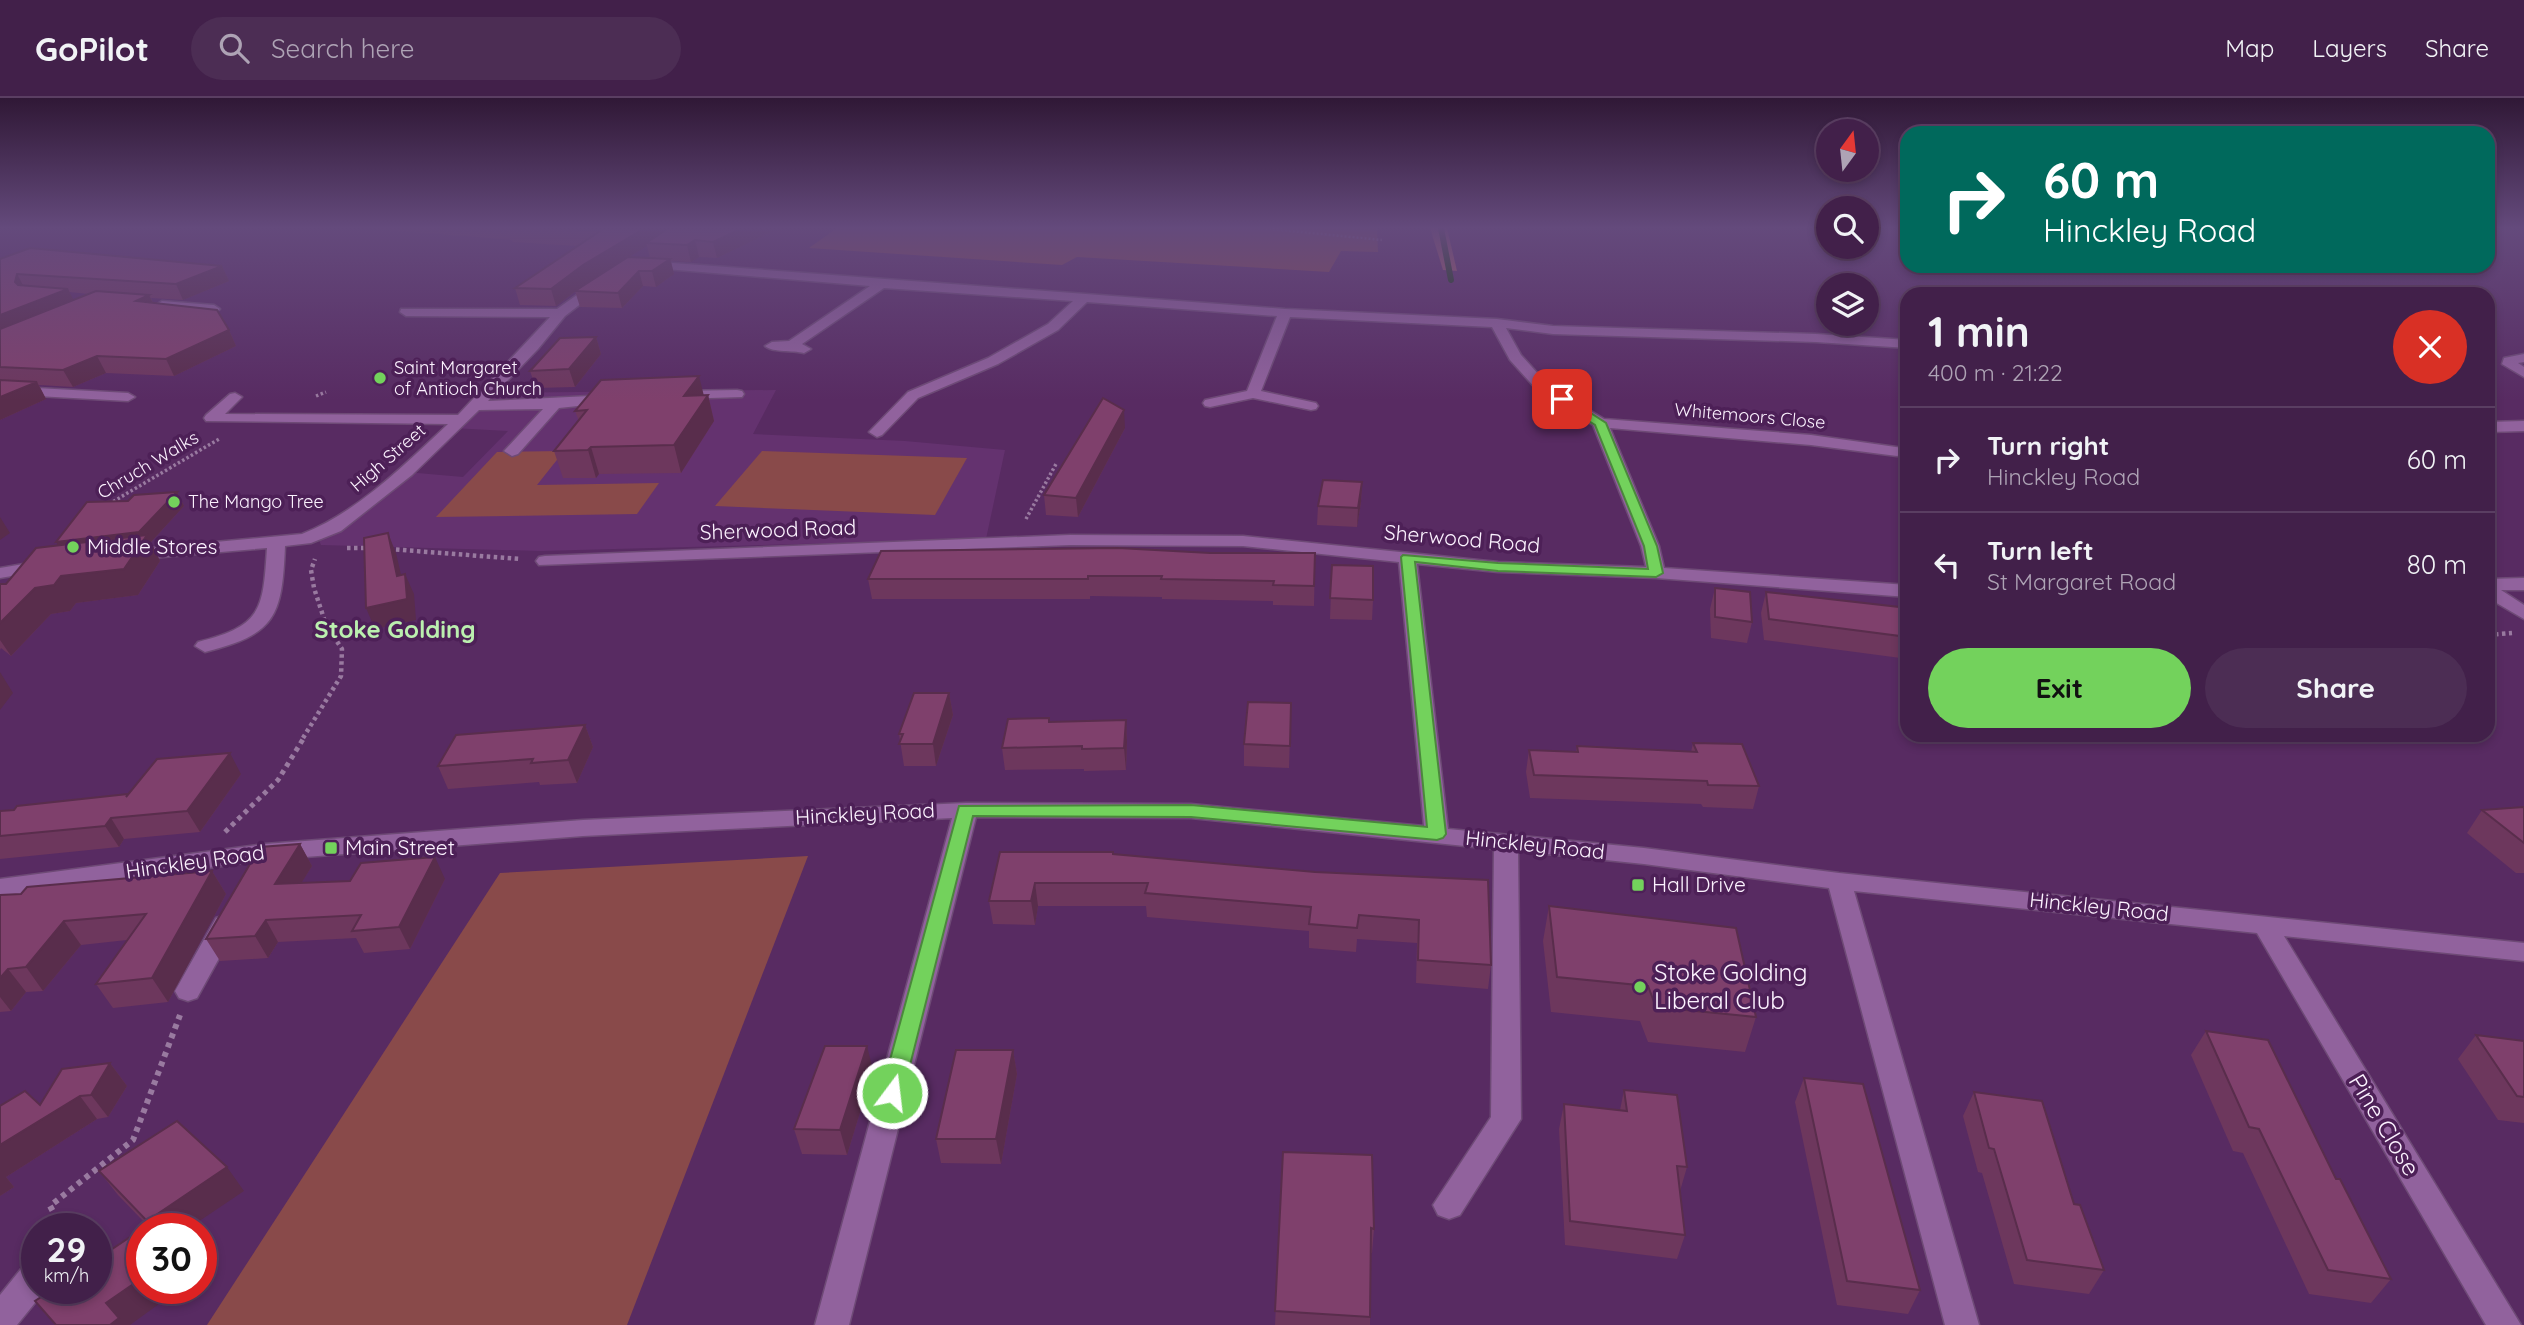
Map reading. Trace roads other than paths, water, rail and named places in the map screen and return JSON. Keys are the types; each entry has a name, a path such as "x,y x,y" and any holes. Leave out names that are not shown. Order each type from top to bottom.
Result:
{"street":[{"name":"High Street","path":"113,557 276,543 305,539 335,527 405,472 462,420 533,346 560,313 598,285"},
{"path":"772,346 798,347 880,285"},
{"path":"899,285 1285,313 1497,323 1553,330 1816,338 1900,344"},
{"path":"877,432 913,395 993,361 1052,327 1083,299"},
{"path":"145,304 214,309"},
{"path":"406,312 560,313"},
{"path":"1253,394 1285,313"},
{"path":"1497,323 1515,357 1543,388 1600,423 1650,546 1656,573"},
{"path":"2524,358 2509,361 2509,364 2524,373"},
{"path":"0,390 128,397"},
{"path":"659,396 737,394"},
{"path":"1210,403 1253,394 1311,406"},
{"path":"235,397 211,418 462,420"},
{"path":"476,406 555,404 620,397"},
{"path":"513,452 555,404"},
{"name":"Whitemoors Close","path":"1600,423 1811,440 1897,451"},
{"path":"2495,427 2524,426"},
{"name":"Sherwood Road","path":"545,561 1070,540 1243,541 1498,567 1656,573 1900,590"},
{"path":"205,646 228,641 254,629 266,616 274,587 276,543"},
{"path":"1407,557 1437,834"},
{"path":"0,573 65,563"},
{"path":"2495,587 2524,584"},
{"path":"2495,593 2524,613"},
{"path":"832,1325 965,810"},
{"name":"Hinckley Road","path":"0,888 265,852 583,828 965,810 1191,811 1437,834 1839,881 2524,952"},
{"path":"1449,1205 1506,1119 1506,842"},
{"path":"252,875 265,852"},
{"path":"1839,881 1962,1325"},
{"path":"188,991 239,898"},
{"name":"Pine Close","path":"2264,924 2504,1325"},
{"path":"0,1320 21,1294"}],"place":[{"name":"Saint Margaret of Antioch Church","path":"380,378"},
{"name":"The Mango Tree","path":"174,502"},
{"name":"Middle Stores","path":"73,547"},
{"name":"Main Street","path":"331,848"},
{"name":"Hall Drive","path":"1638,885"},
{"name":"Stoke Golding Liberal Club","path":"1640,987"}],"district":[{"name":"Stoke Golding","path":"395,630"}]}
